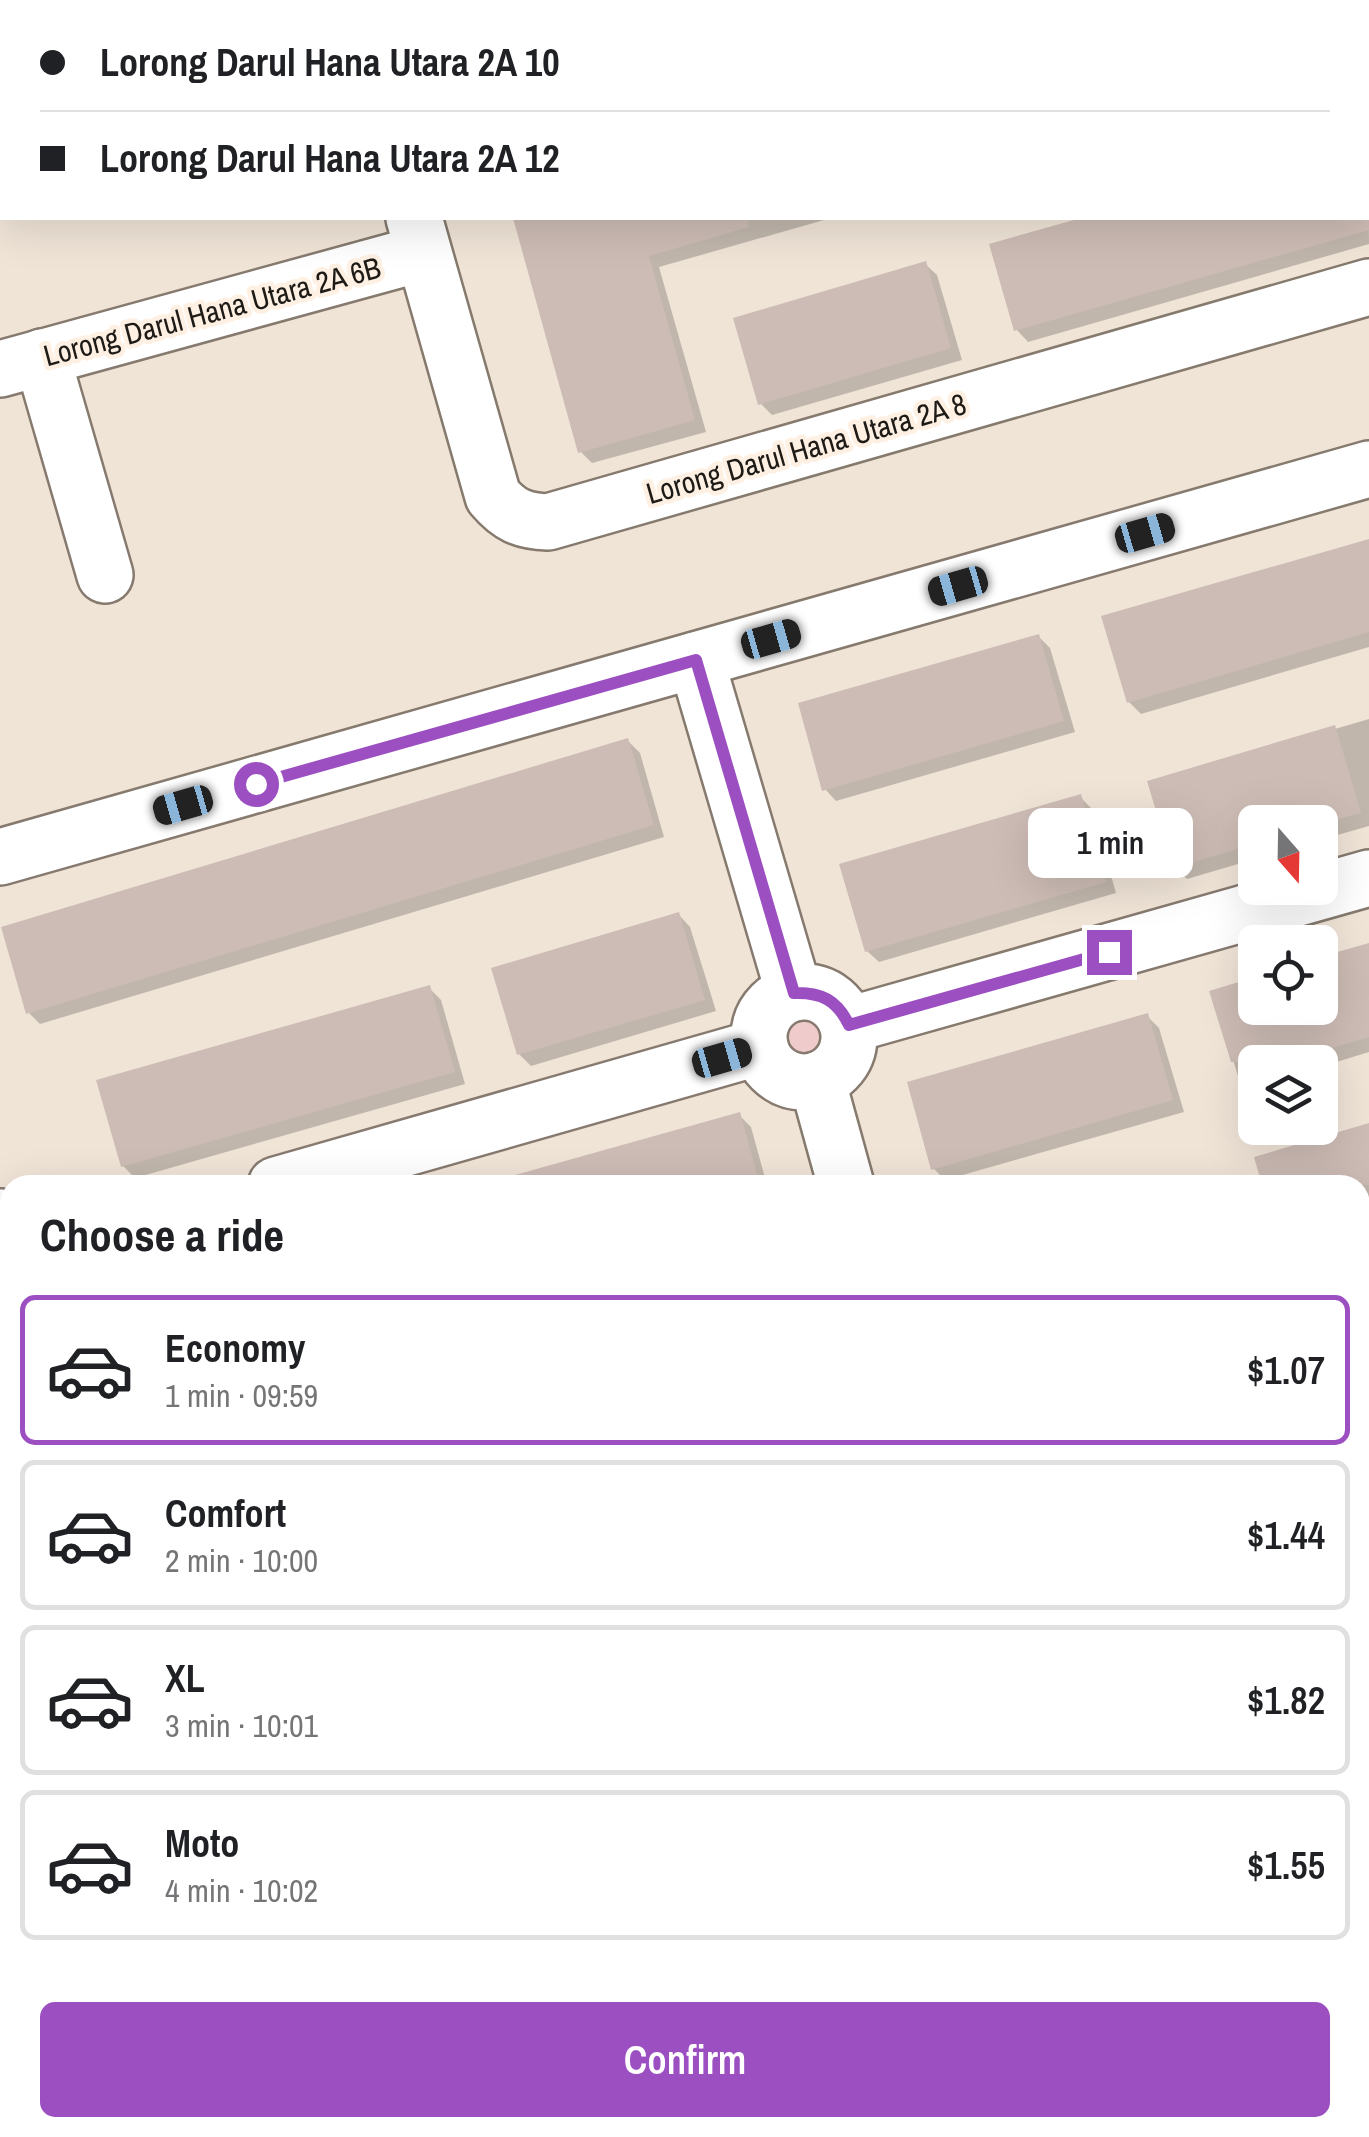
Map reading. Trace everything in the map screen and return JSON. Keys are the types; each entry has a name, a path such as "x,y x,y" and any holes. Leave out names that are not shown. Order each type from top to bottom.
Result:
{"street":[{"name":"Lorong Darul Hana Utara 2A 8","path":"419,235 493,496 507,512 528,522 548,522 1369,287"},
{"name":"Lorong Darul Hana Utara 2A 6B","path":"21,363 419,235"},
{"path":"21,363 105,575"},
{"path":"0,857 1369,470"},
{"path":"696,660 794,993"},
{"path":"849,1025 1369,878"},
{"path":"811,992 825,997 837,1005 849,1025 848,1048 842,1062 831,1074 817,1080 786,1079 774,1071 760,1047 759,1032 764,1018 772,1006 794,993 811,992"},
{"path":"311,1175 760,1047"},
{"path":"817,1080 843,1175"}],"shaded area":[{"path":"805,1005 828,1014 837,1037 828,1060 805,1069 782,1060 773,1037 782,1014"}],"building":[{"path":"514,220 748,220 749,227 649,256 695,420 578,453"},
{"path":"1074,220 1369,220 1369,230 1014,331 989,244"},
{"path":"926,261 951,348 758,405 733,318"},
{"path":"1369,539 1369,632 1127,703 1101,616"},
{"path":"1039,634 1064,721 822,791 798,703"},
{"path":"1335,725 1361,813 1338,819 1338,805 1238,805 1238,849 1173,868 1147,781"},
{"path":"628,738 654,825 26,1014 1,927"},
{"path":"1081,794 1106,882 865,952 839,864"},
{"path":"679,912 705,1000 517,1055 491,968"},
{"path":"1369,943 1369,1037 1338,1046 1238,1045 1238,1062 1231,1062 1209,991 1238,982 1238,1025 1338,1025 1338,952"},
{"path":"430,985 455,1072 121,1167 96,1080"},
{"path":"1148,1013 1173,1100 931,1170 907,1082"},
{"path":"740,1112 757,1175 515,1175"},
{"path":"1369,1123 1369,1175 1259,1175 1254,1157 1295,1145 1338,1145 1338,1132"}],"route":[{"path":"256,784 696,660 794,993 811,992 825,997 837,1005 849,1025 1109,952"}]}
